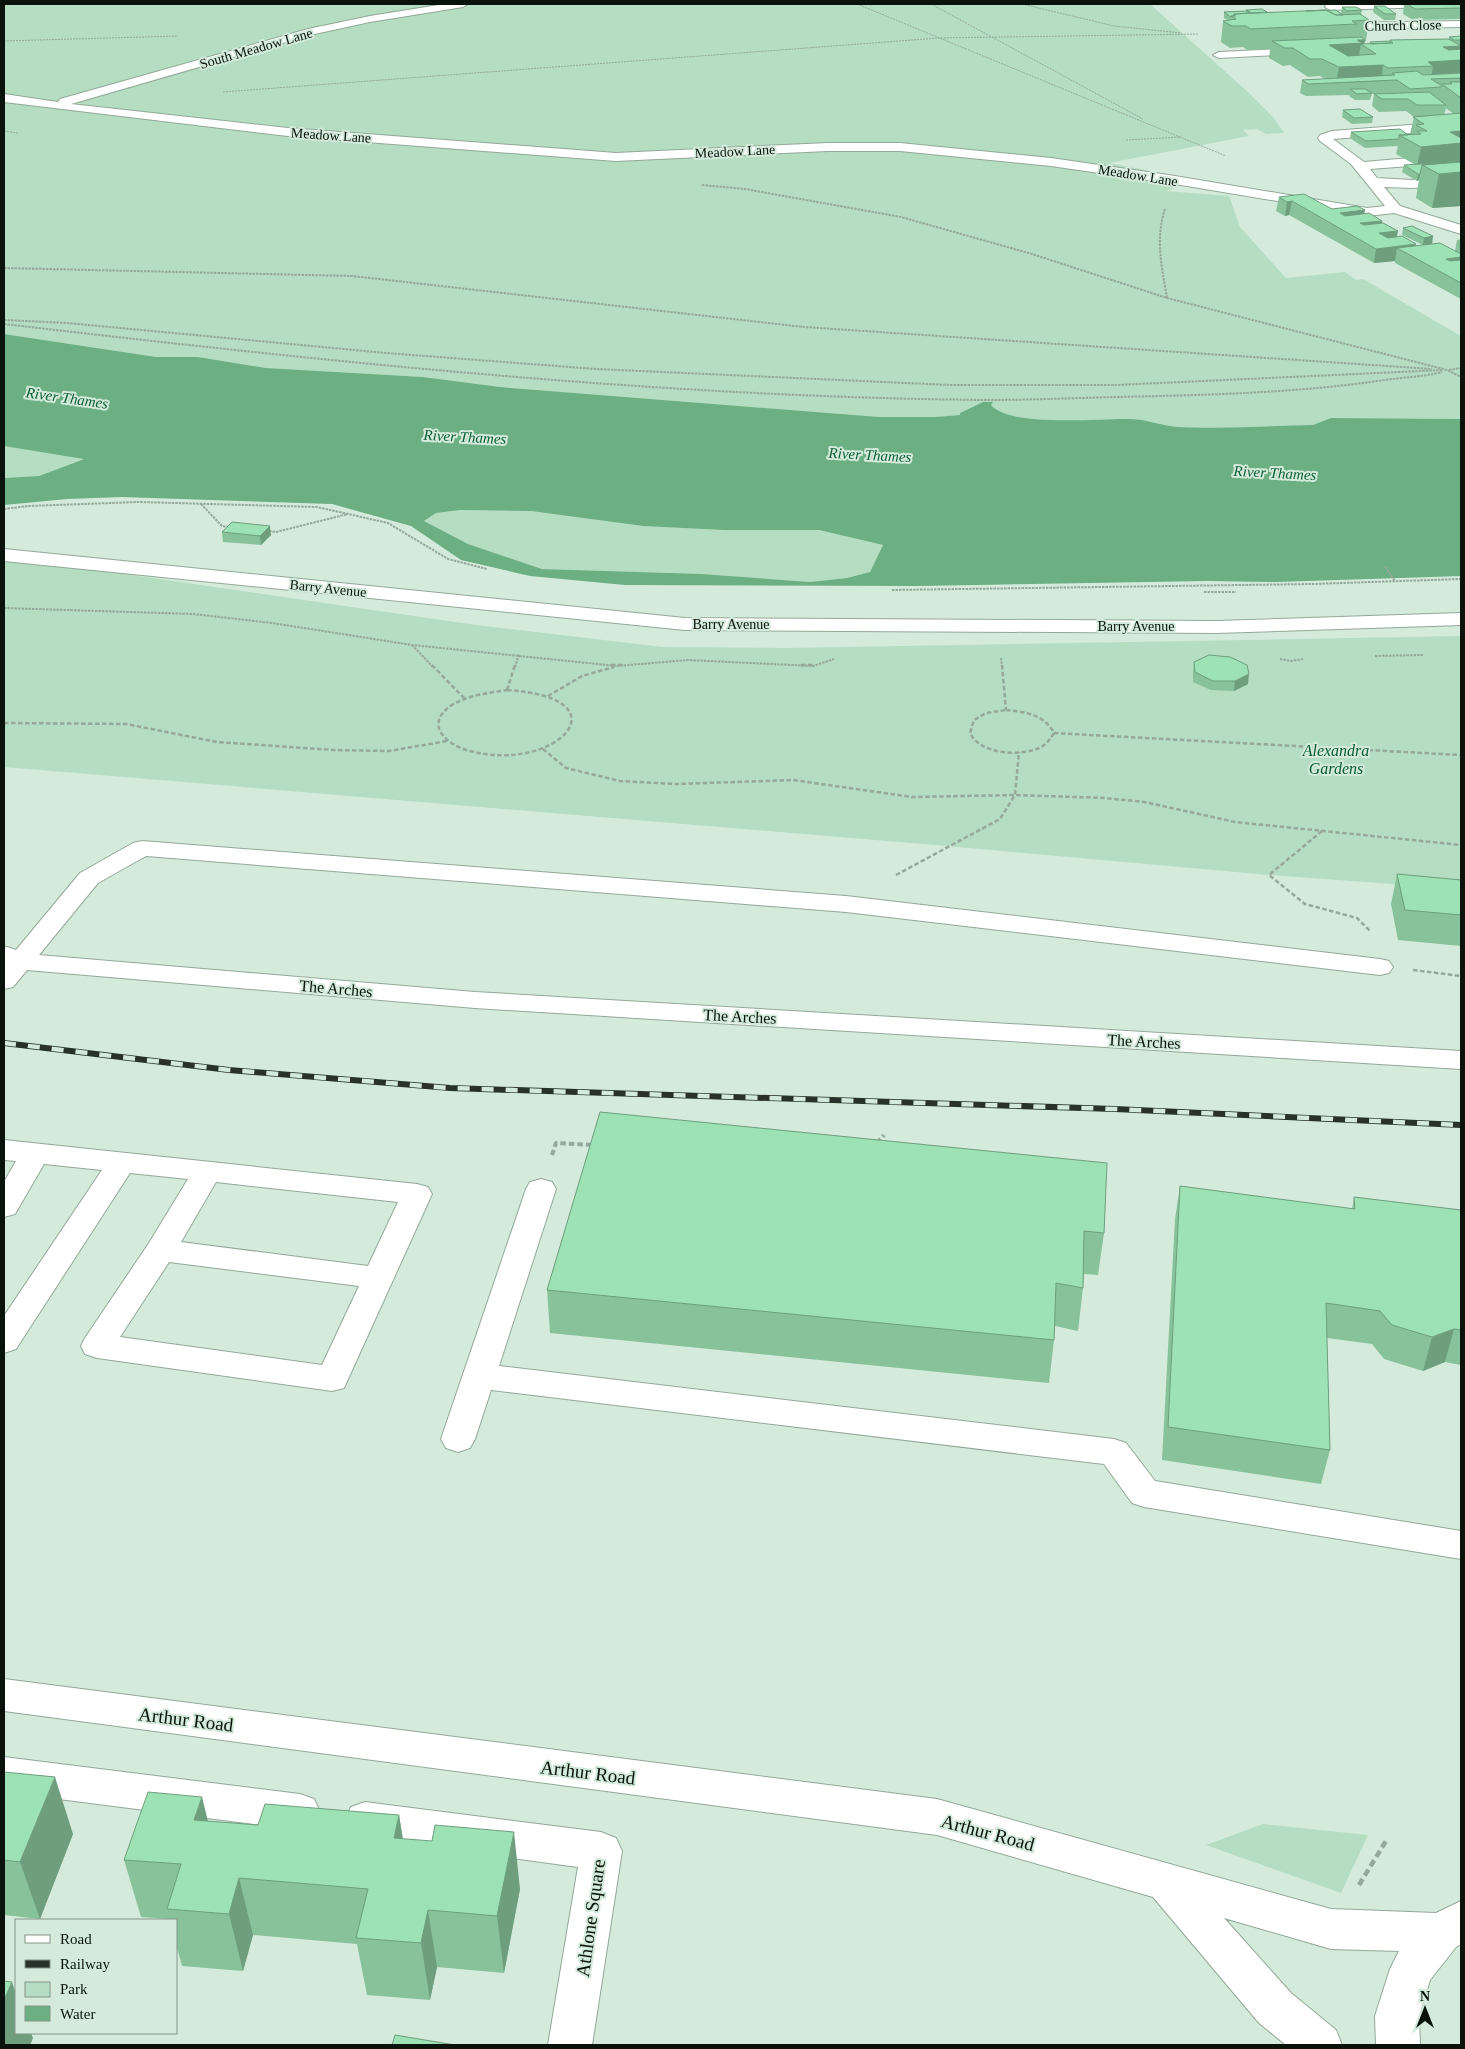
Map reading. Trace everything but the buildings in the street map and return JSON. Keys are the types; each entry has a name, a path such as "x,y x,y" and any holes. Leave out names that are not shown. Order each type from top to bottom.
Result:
{"street":[{"name":"South Meadow Lane","path":"52,105 308,32 370,19 463,4"},
{"path":"1330,8 1434,4"},
{"name":"Church Close","path":"1345,26 1461,24"},
{"path":"1218,54 1315,51"},
{"name":"Meadow Lane","path":"4,98 288,132 616,157 828,147 900,147 1050,162 1366,212 1395,209 1461,230"},
{"path":"1395,209 1356,160 1324,138 1332,135 1461,125"},
{"path":"1360,166 1410,162"},
{"path":"1377,187 1461,180"},
{"path":"1377,187 1461,186"},
{"path":"1449,242 1432,234 1461,230"},
{"name":"Barry Avenue","path":"4,555 685,624 1216,626 1461,619"},
{"path":"9,965 89,878 142,848 846,904 1380,967"},
{"name":"The Arches","path":"9,965 475,1000 1461,1060"},
{"path":"4,1150 418,1194 332,1379 98,1346 160,1250 207,1172"},
{"path":"4,1207 35,1154"},
{"path":"4,1341 122,1163"},
{"path":"458,1439 541,1189"},
{"path":"160,1250 378,1278"},
{"path":"479,1376 1114,1452 1144,1493 1461,1545"},
{"name":"Arthur Road","path":"4,1695 937,1817 1330,1929 1451,1927"},
{"name":"Athlone Square","path":"4,1774 601,1850 570,2045"},
{"path":"1165,1881 1275,2008 1320,2045"},
{"path":"1398,2045 1397,2016 1412,1969 1451,1927"}],"path":[{"path":"857,4 1230,157"},
{"path":"931,4 1159,128"},
{"path":"219,92 939,38 1198,34 1114,26 1022,4"},
{"path":"4,41 181,36"},
{"path":"4,131 22,133"},
{"path":"696,185 745,189 901,217 1032,254 1167,298 1448,370 1461,377"},
{"path":"1167,298 1159,247 1160,220 1168,202 1195,194 1225,189"},
{"path":"4,268 352,276 804,327 1448,370"},
{"path":"4,320 66,323 386,353 596,369 950,385 1116,385 1461,368"},
{"path":"4,324 424,369 788,394 882,397 991,400 1203,396 1343,387 1426,376 1448,370"},
{"path":"4,509 28,506 140,502 317,507 388,523 448,559 492,571"},
{"path":"200,504 222,526 231,527"},
{"path":"267,531 276,532 348,514"},
{"path":"1385,567 1396,582"},
{"path":"891,590 1396,582 1461,579"},
{"path":"412,644 465,699"},
{"path":"507,690 519,654"},
{"path":"1001,657 1006,710"},
{"path":"548,696 582,676 616,666"},
{"path":"507,690 548,696 561,703 570,712 572,721 568,732 558,741 543,749 522,754 494,755 479,754 461,749 447,741 440,733 438,723 442,714 452,706 465,699 485,693 507,690"},
{"path":"1006,710 1034,714 1052,726 1054,733 1052,740 1044,746 1019,752 998,750 980,744 969,732 969,725 982,714 1006,710"},
{"path":"4,722 126,724 217,742 334,750 389,751 447,741"},
{"path":"1054,733 1461,756"},
{"path":"543,749 566,768 620,781 676,784 793,780 912,797 1015,795 1105,798 1144,802 1235,822 1461,845"},
{"path":"846,904 947,846 1000,819 1015,795 1019,752"},
{"path":"1322,831 1269,875 1305,904 1357,918 1381,942 1380,967 1461,976"},
{"path":"872,1148 884,1135"},
{"path":"541,1189 556,1143 603,1146"}],"green space":[{"path":"4,4 1150,4 1249,93 1273,117 1284,133 1266,134 1257,129 1243,130 1249,136 1109,163 1196,180 1166,191 1229,196 1240,227 1286,278 1345,272 1356,280 1363,279 1461,336 1461,419 1331,418 1313,425 1229,428 1178,427 1135,419 1056,420 1017,417 1001,412 991,405 992,402 983,402 960,413 960,415 879,417 500,387 423,377 266,368 198,357 156,357 4,334"},
{"path":"4,446 85,458 39,476 4,478"},
{"path":"460,510 531,511 643,526 723,530 819,530 883,545 870,572 847,578 810,582 702,574 542,569 468,544 424,521 436,513"},
{"name":"Alexandra Gardens","path":"4,561 90,569 476,625 663,647 789,648 1461,636 1461,889 1269,875 947,846 4,767"},
{"path":"1263,1824 1368,1835 1341,1893 1206,1845"}],"water":[{"name":"River Thames","path":"4,334 156,357 198,357 266,368 423,377 500,387 879,417 960,415 960,413 983,402 993,402 991,405 1001,412 1017,417 1056,420 1135,419 1178,427 1229,428 1313,425 1331,418 1461,419 1461,576 1276,582 1207,581 918,586 625,585 530,576 461,560 411,526 332,504 122,497 67,499 4,505 4,478 39,476 84,459 4,446","holes":["460,510 531,511 643,526 723,530 819,530 883,545 870,572 847,578 810,582 702,574 542,569 468,544 424,521 436,513"]}],"railway":[{"path":"4,1043 229,1070 450,1088 1115,1109 1461,1125"}]}
